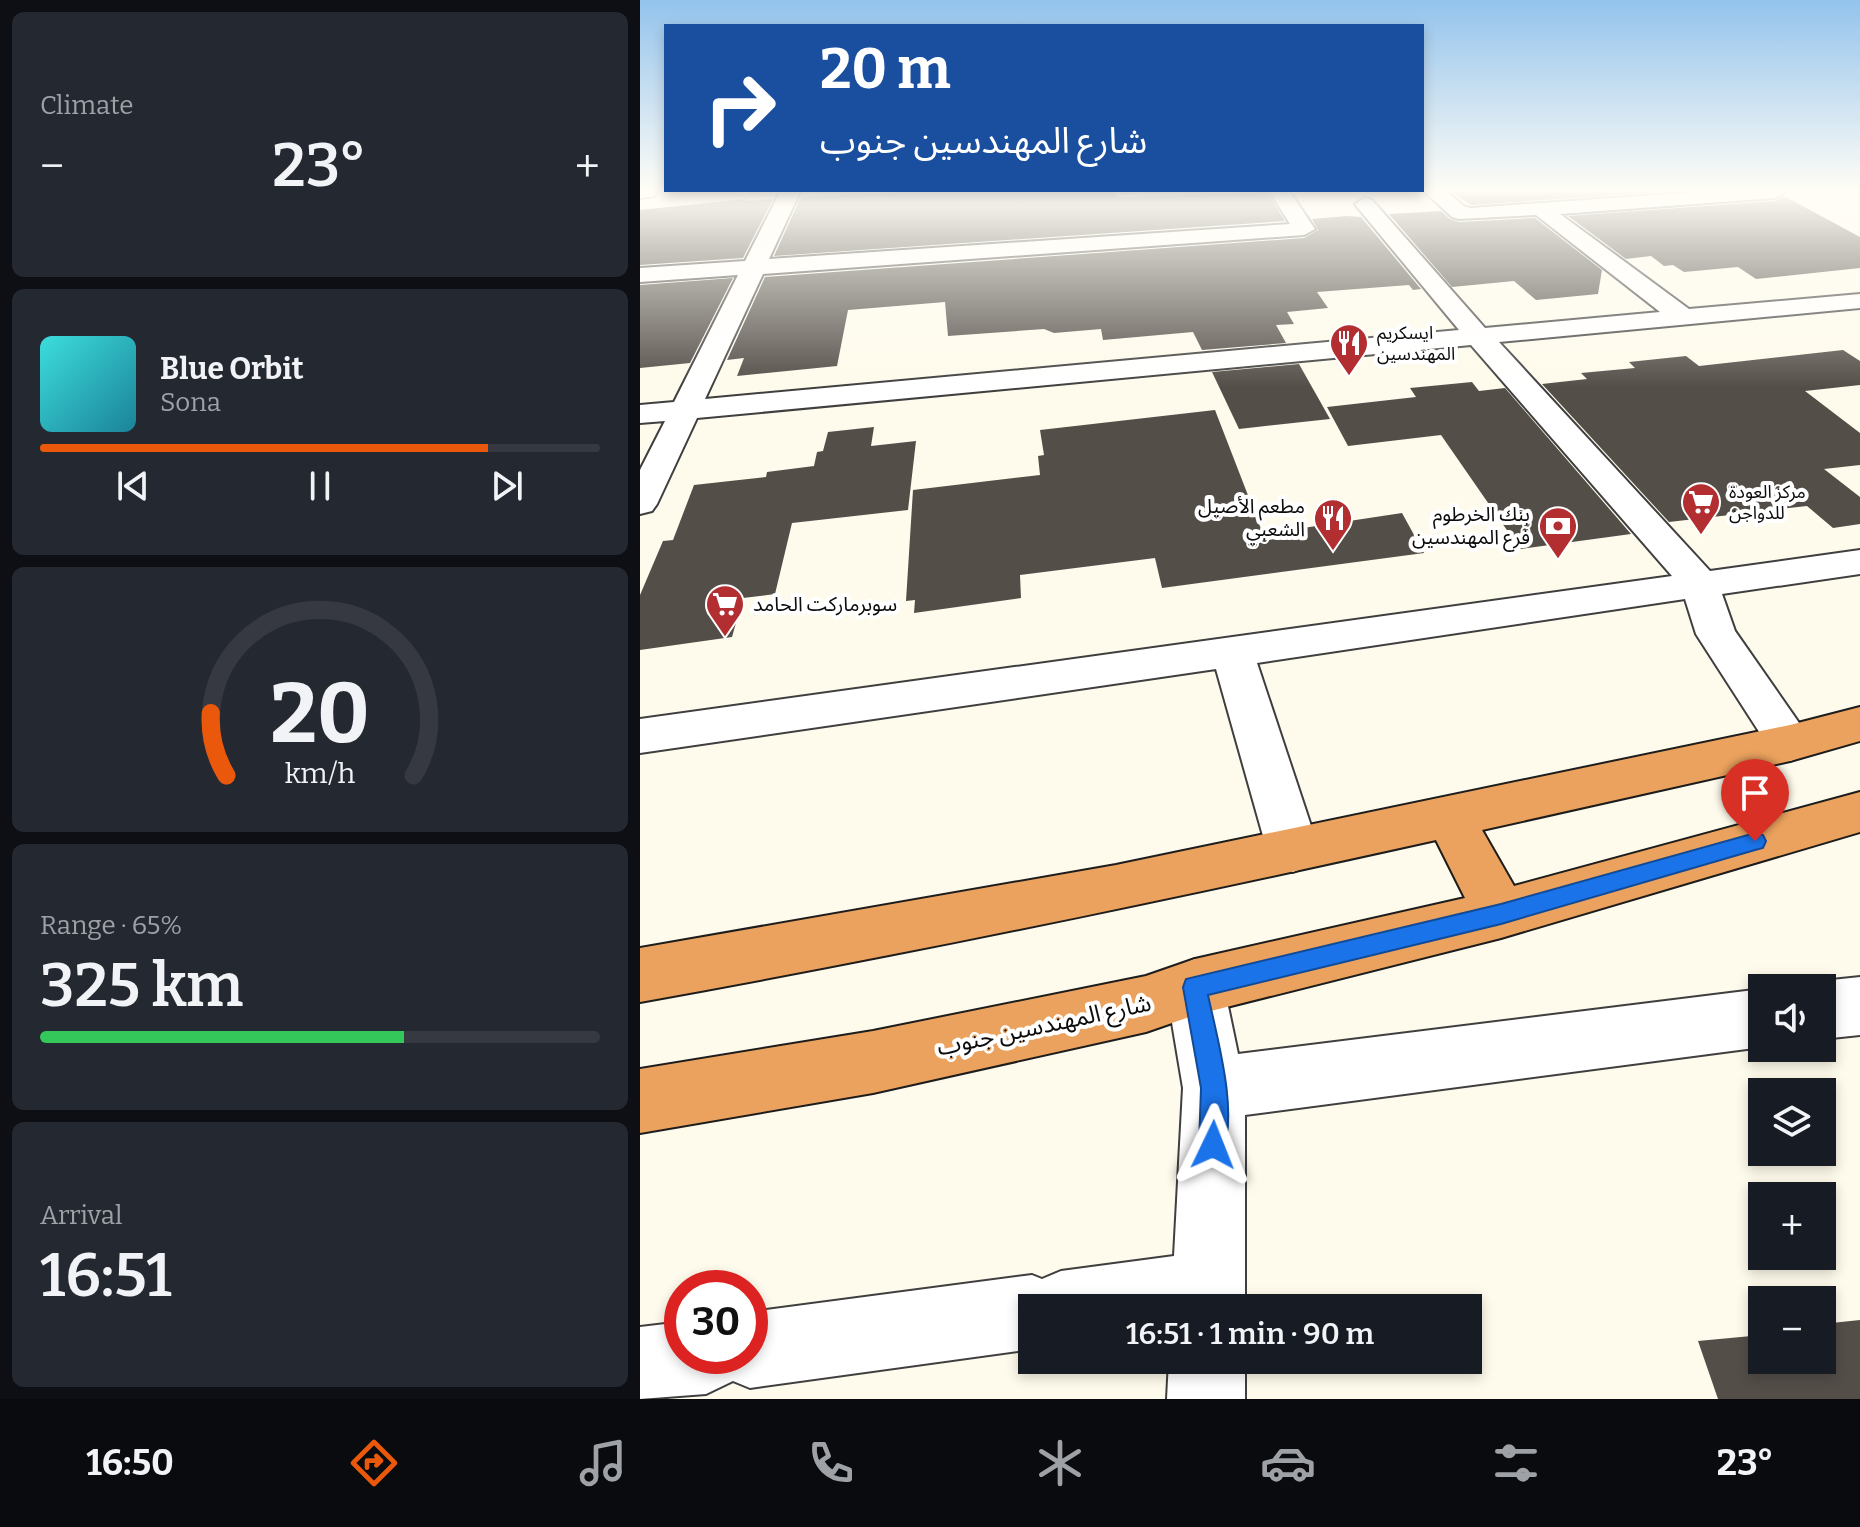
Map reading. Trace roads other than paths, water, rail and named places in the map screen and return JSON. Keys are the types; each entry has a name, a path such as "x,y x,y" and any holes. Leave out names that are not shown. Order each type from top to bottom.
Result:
{"highway":[{"path":"640,975 872,935 1293,850 1790,743 1860,724"},
{"name":"شارع المهندسين جنوب","path":"640,1101 873,1062 1146,1004 1195,987 1501,914 1860,812"},
{"path":"1449,817 1501,914"}],"street":[{"path":"640,504 760,257"},
{"path":"640,275 896,257"},
{"path":"1421,257 1478,336 1699,583 1716,634 1790,743"},
{"path":"1604,257 1684,318"},
{"path":"640,414 1860,301"},
{"path":"640,736 1860,562"},
{"path":"1232,651 1293,850"},
{"path":"1195,987 1214,1088 1208,1294"},
{"path":"1836,1009 1860,1006"},
{"path":"1214,1088 1748,1020"},
{"path":"768,1348 1018,1314"},
{"path":"640,1365 664,1362"},
{"path":"1206,1399 1207,1374"}],"place":[{"name":"ايسكريم المهندسين","path":"1349,377"},
{"name":"مركز العودة للدواجن","path":"1701,536"},
{"name":"مطعم الأصيل الشعبي","path":"1333,552"},
{"name":"بنك الخرطوم فرع المهندسين","path":"1558,560"},
{"name":"سوبرماركت الحامد","path":"725,638"}]}
